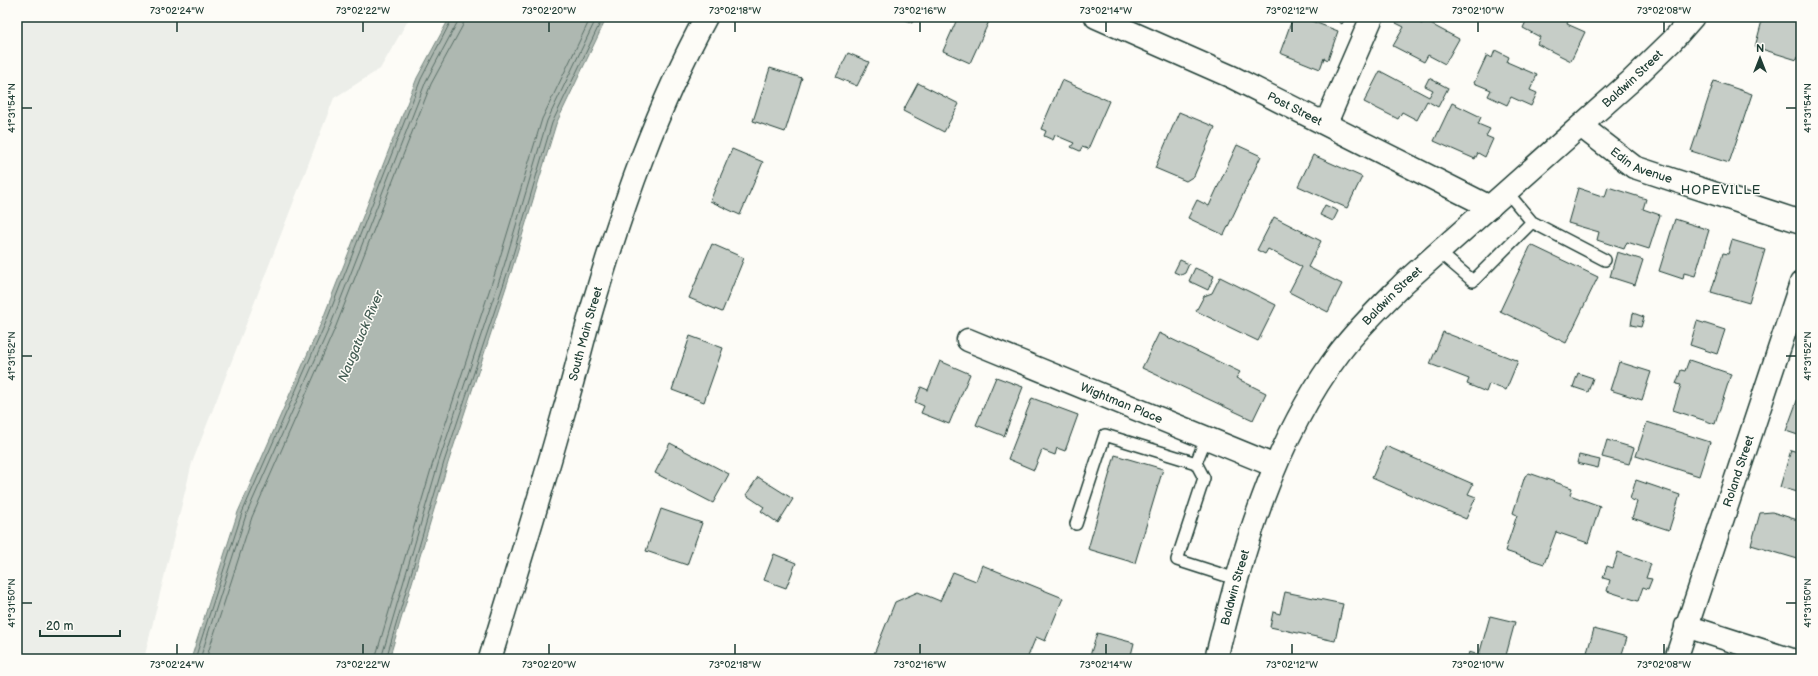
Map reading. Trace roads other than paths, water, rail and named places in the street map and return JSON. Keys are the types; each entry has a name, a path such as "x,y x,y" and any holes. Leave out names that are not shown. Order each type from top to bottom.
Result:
{"street":[{"name":"South Main Street","path":"490,659 547,471 593,304 618,225 656,122 676,77 706,17"},
{"name":"Post Street","path":"1096,17 1232,77 1326,123 1490,207"},
{"path":"1326,123 1372,17"},
{"name":"Baldwin Street","path":"1216,659 1236,579 1250,533 1275,466 1304,405 1340,351 1377,310 1439,252 1654,59 1693,17"},
{"name":"Edin Avenue","path":"1581,126 1634,166 1801,222"},
{"name":"Roland Street","path":"1676,659 1801,283"},
{"name":"Wightman Place","path":"968,340 1275,466"},
{"path":"1686,626 1789,659"}],"lane":[{"path":"1507,192 1532,222 1605,260"},
{"path":"1439,252 1473,281 1532,222"},
{"path":"1076,524 1105,435 1196,463 1204,478 1177,560 1236,579"},
{"path":"1196,463 1206,438"}],"water":[{"name":"Naugatuck River","path":"450,17 607,17 556,124 512,269 448,463 389,659 191,659 238,512 322,321 417,78"}],"district":[{"name":"HOPEVILLE","path":"1721,189"}]}
